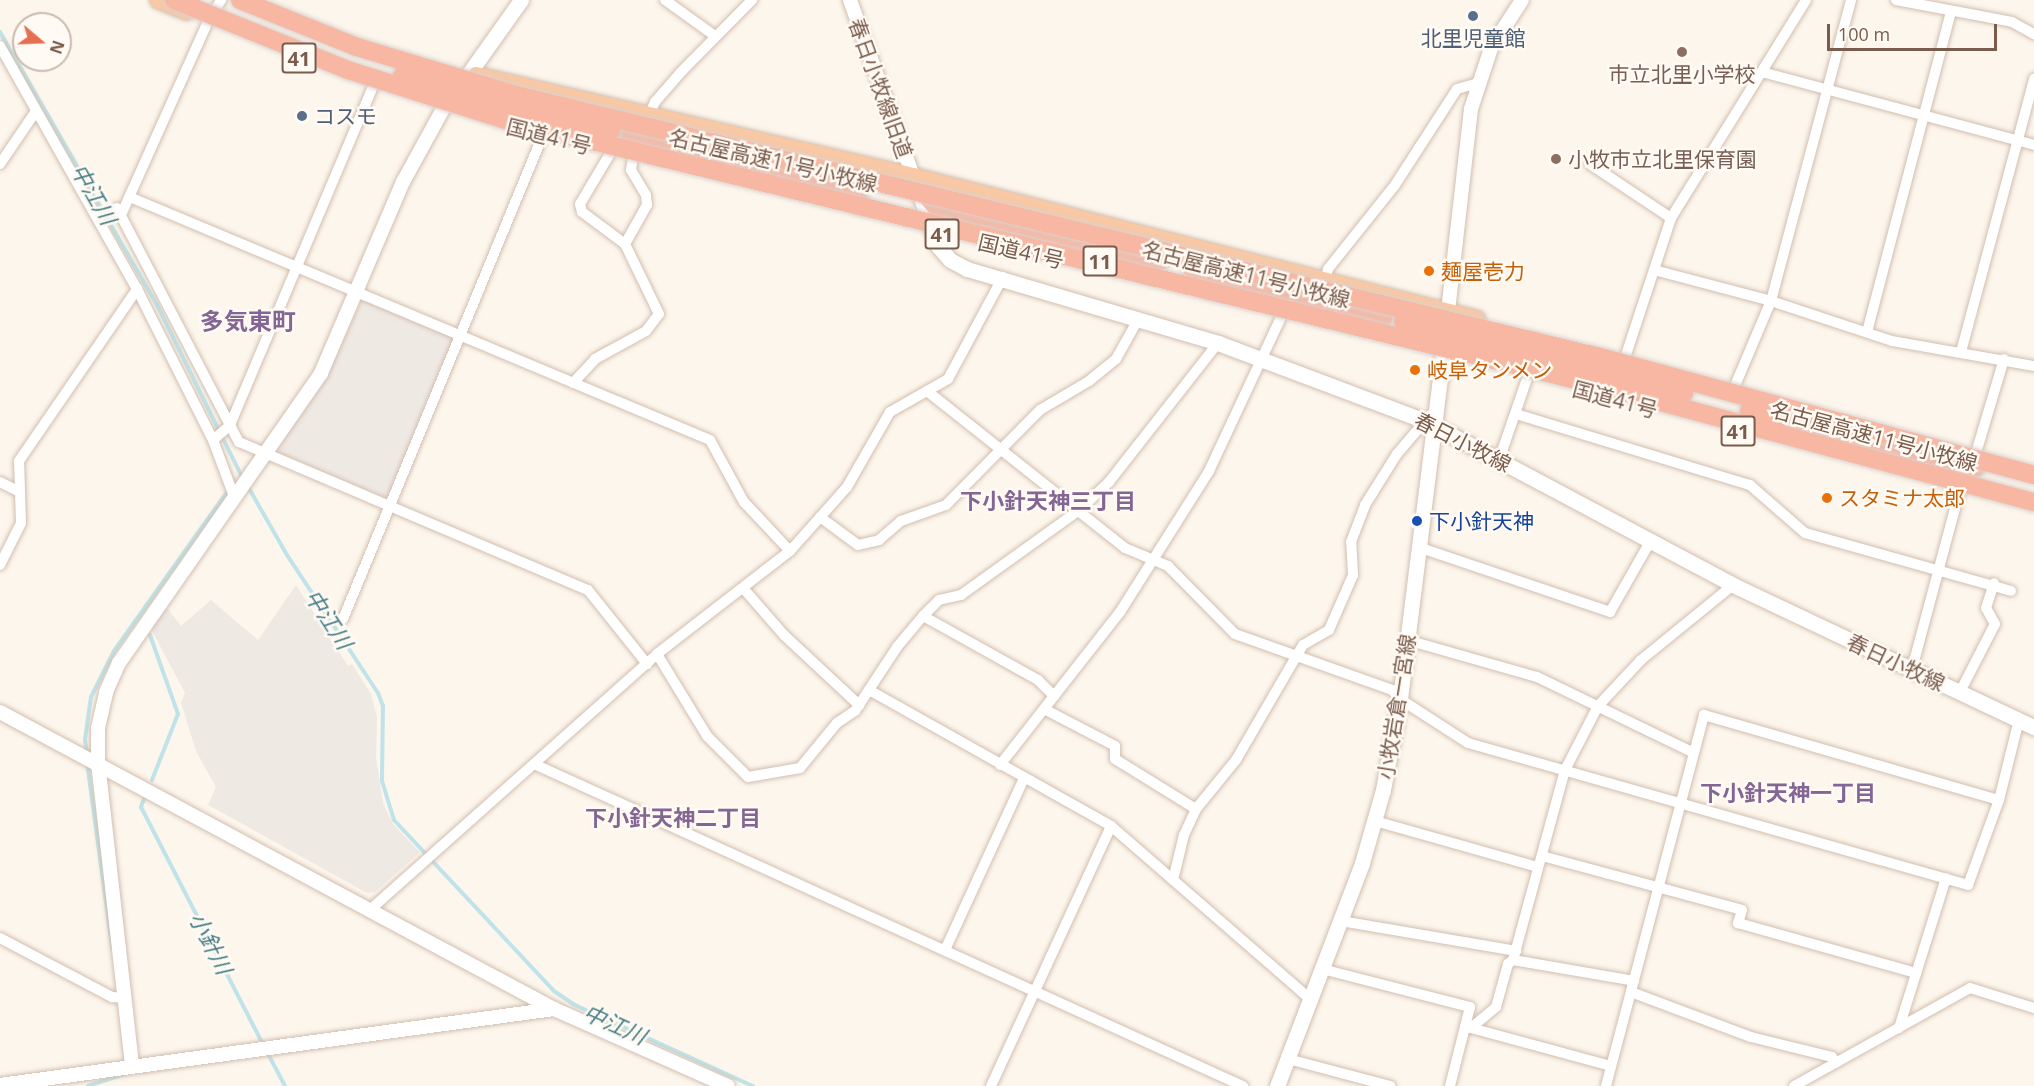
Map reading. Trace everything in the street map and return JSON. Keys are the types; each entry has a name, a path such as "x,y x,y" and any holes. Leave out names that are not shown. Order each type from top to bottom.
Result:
{"highway":[{"name":"国道41号","path":"158,0 373,86 543,135 930,231 1283,313 2034,510"},
{"name":"名古屋高速11号小牧線","path":"174,0 288,47 429,98 1593,384 2034,502"},
{"path":"200,0 304,41 446,90 846,190 861,204"},
{"name":"名古屋高速11号小牧線","path":"240,0 357,47 438,74 926,195 1600,357 2034,475"},
{"name":"国道41号","path":"256,0 410,57 469,73 648,117 913,176 1448,311 2034,468"},
{"path":"926,195 936,207 1188,266 1779,419 2034,482"}],"main road":[{"path":"444,107 521,0"},
{"name":"春日小牧線","path":"913,176 930,231 950,260 967,269 1003,277 1218,343 1429,424 1733,585 2034,728"},
{"name":"小牧岩倉一宮線","path":"1277,1086 1341,921 1375,821 1400,699 1418,547 1429,424 1448,311"}],"street":[{"path":"221,0 208,21 132,198 119,212 229,429 239,442 266,456 390,505 588,590 647,664"},
{"path":"665,0 715,36"},
{"path":"648,117 655,102 715,36 752,0"},
{"name":"春日小牧線旧道","path":"850,0 913,176"},
{"path":"1448,311 1471,109 1491,48 1522,0"},
{"path":"1625,358 1671,218 1806,0"},
{"path":"1734,388 1771,301 1851,0"},
{"path":"1896,0 2012,22 2034,34"},
{"path":"1868,332 1926,118 1951,12"},
{"path":"0,46 137,289 213,440 237,497"},
{"path":"1762,72 2034,146"},
{"path":"1961,352 2034,79"},
{"path":"1325,281 1328,269 1395,185 1457,89 1478,83"},
{"path":"213,440 229,429 373,86"},
{"path":"132,1065 121,998 96,762 98,728 105,692 119,663 266,456 321,373 403,182 444,107"},
{"path":"0,164 36,111"},
{"path":"343,619 462,336 543,135"},
{"path":"573,382 595,359 646,331 659,314 625,244 582,212 580,204 611,152"},
{"path":"625,244 647,206 646,195 631,170 633,158"},
{"path":"1590,164 1671,218"},
{"path":"132,198 710,440 744,502 790,551"},
{"path":"1654,270 1771,301 1892,340 2034,366"},
{"path":"371,909 657,654 790,551 847,487 890,412 948,379 1003,277"},
{"path":"0,566 21,524 18,491 19,461 137,289"},
{"path":"1000,765 1120,612 1226,440 1260,358 1283,313"},
{"path":"820,517 858,545 879,540 901,521 946,505 1040,410 1089,381 1116,359 1128,344 1139,318"},
{"path":"657,654 707,736 748,777 800,768 837,723 859,705 897,647 939,600 961,595 1078,511 1109,482 1218,343"},
{"path":"1976,453 2004,359"},
{"path":"1499,460 1528,376"},
{"path":"927,391 1002,447 1078,511 1151,562 1167,566 1235,634 1392,690 1400,699 1468,743 1968,885 1999,800 2019,720"},
{"path":"1516,414 1750,485 1805,533 1994,583 2011,591"},
{"path":"1173,880 1184,835 1196,809 1236,760 1303,645 1329,630 1353,575 1351,542 1365,505 1397,454 1429,424"},
{"path":"0,482 18,491"},
{"path":"1912,669 1960,490"},
{"path":"1418,547 1610,612 1651,540"},
{"path":"1960,692 1995,624 1986,608 1994,583"},
{"path":"1468,1027 1496,1007 1509,964 1515,955 1565,770 1598,706 1641,660 1733,585"},
{"path":"743,588 784,635 859,705"},
{"path":"923,616 1038,680 1054,696"},
{"path":"1407,640 1537,677 1694,753"},
{"path":"869,690 1111,826 1311,1000"},
{"path":"1044,709 1115,746 1115,759 1196,809"},
{"path":"0,712 554,1009 728,1086"},
{"path":"1606,1086 1704,715 1999,800"},
{"path":"534,764 1243,1086"},
{"path":"945,950 1024,778"},
{"path":"1375,821 1540,862 1659,887 1742,910 1738,923 1916,973"},
{"path":"991,1086 1111,826"},
{"path":"1899,1028 1946,878"},
{"path":"1341,921 1515,955 1633,987 1751,1037 1832,1057 1836,1063"},
{"path":"0,938 121,998"},
{"path":"1322,969 1470,1007 1468,1027 1450,1086"},
{"path":"1794,1086 1970,988 2034,1008"},
{"path":"0,1085 261,1047 554,1009"},
{"path":"1468,1027 1611,1066"},
{"path":"1288,1059 1390,1086"}],"shaded area":[{"path":"366,300 452,337 454,341 389,496 384,497 280,454 278,449 328,373 361,302"},
{"path":"296,585 348,666 352,664 371,694 377,717 376,757 383,803 393,824 420,852 375,892 367,893 208,805 216,787 196,751 181,703 185,693 151,629 167,608 181,626 211,600 258,640"}],"waterway":[{"name":"中江川","path":"0,32 156,303 243,479"},
{"name":"中江川","path":"247,485 287,555 378,693 383,706 382,781 394,820 554,991 575,1005 753,1086"},
{"name":"小針川","path":"87,754 85,739 91,697 114,651 229,489"},
{"name":"小針川","path":"150,635 178,714 152,780"},
{"path":"87,762 112,948"},
{"name":"小針川","path":"144,799 141,807 264,1046"},
{"name":"小針川","path":"267,1052 285,1086"},
{"path":"88,1086 127,1073"}],"place":[{"name":"北里児童館","path":"1473,16"},
{"name":"市立北里小学校","path":"1682,52"},
{"name":"コスモ","path":"302,116"},
{"name":"小牧市立北里保育園","path":"1556,159"},
{"name":"麺屋壱力","path":"1429,271"},
{"name":"岐阜タンメン","path":"1415,370"},
{"name":"スタミナ太郎","path":"1827,498"},
{"name":"下小針天神","path":"1417,521"}],"district":[{"name":"多気東町","path":"248,321"},
{"name":"下小針天神三丁目","path":"1048,501"},
{"name":"下小針天神一丁目","path":"1788,793"},
{"name":"下小針天神二丁目","path":"673,818"}]}
